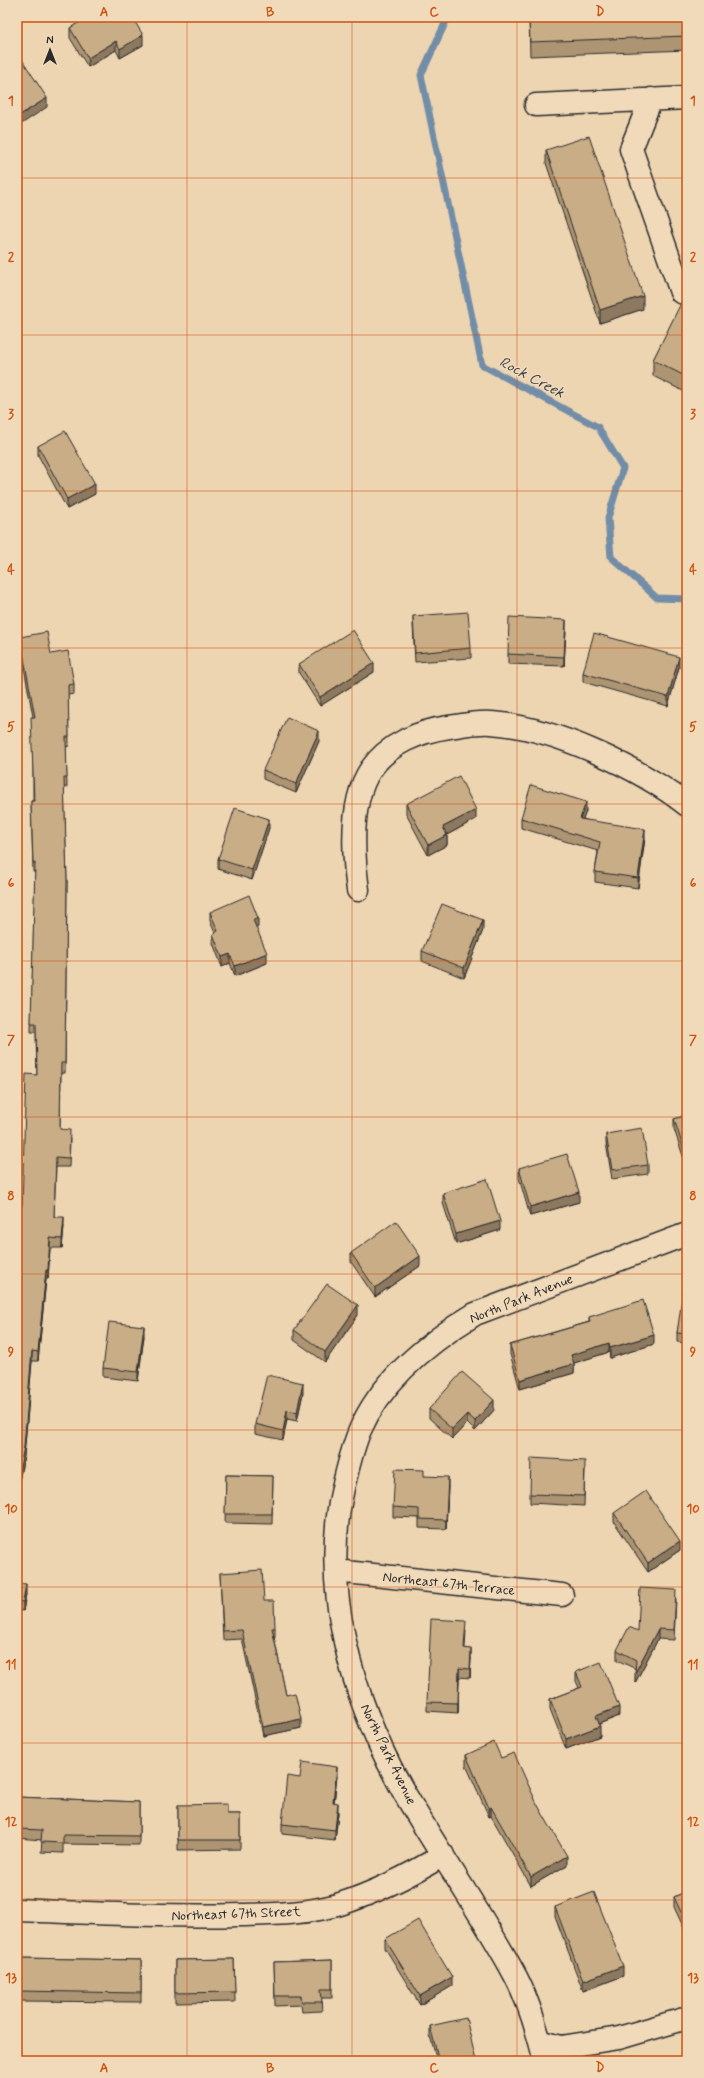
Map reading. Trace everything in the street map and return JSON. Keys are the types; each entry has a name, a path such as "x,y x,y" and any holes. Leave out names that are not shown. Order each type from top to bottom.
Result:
{"street":[{"path":"536,105 687,98"},
{"path":"651,99 631,149 681,292 687,294"},
{"path":"358,890 353,853 361,790 371,769 389,751 407,738 434,729 490,723 517,726 535,731 588,749 633,770 687,805"},
{"name":"North Park Avenue","path":"542,2051 516,1978 401,1786 373,1726 345,1643 338,1607 336,1537 340,1500 349,1463 360,1429 379,1398 402,1369 444,1333 475,1314 687,1234"},
{"name":"Northeast 67th Terrace","path":"336,1572 562,1595"},
{"name":"Northeast 67th Street","path":"17,1910 184,1917 300,1913 336,1905 371,1894 404,1878 443,1856"},
{"path":"542,2051 619,2038 687,2018"}],"building":[{"path":"85,17 132,17 143,35 120,49 116,41 88,58 70,28 86,18"},
{"path":"529,17 687,17 687,36 530,42"},
{"path":"19,55 47,98 17,117 17,57"},
{"path":"589,136 643,296 600,310 546,150"},
{"path":"686,293 687,294 687,377 653,360"},
{"path":"65,431 95,484 67,499 38,446"},
{"path":"468,612 471,648 415,653 413,616"},
{"path":"509,617 566,620 564,657 508,654"},
{"path":"353,630 374,663 320,697 299,664"},
{"path":"47,632 51,654 68,651 74,684 68,685 69,737 66,737 67,778 64,778 67,881 65,1063 61,1063 60,1129 70,1130 69,1158 56,1157 54,1217 64,1217 62,1239 50,1238 48,1270 46,1270 38,1352 32,1351 24,1447 17,1482 17,1262 20,1205 22,1205 26,1074 37,1075 36,1023 31,1023 35,863 33,863 31,801 34,801 31,717 35,717 20,637"},
{"path":"594,633 679,657 668,697 583,673"},
{"path":"287,717 319,731 296,784 263,770"},
{"path":"459,776 476,810 443,827 447,835 428,845 406,804"},
{"path":"531,785 586,802 580,819 645,829 638,878 595,872 600,842 521,818"},
{"path":"235,808 269,819 252,870 218,859"},
{"path":"249,895 258,918 253,920 267,953 235,966 230,954 222,957 213,934 218,931 210,912"},
{"path":"442,904 483,920 464,968 422,951"},
{"path":"687,1115 687,1155 686,1156 674,1119"},
{"path":"642,1128 648,1165 612,1170 606,1134"},
{"path":"567,1154 579,1192 530,1207 519,1168"},
{"path":"487,1179 500,1221 456,1234 443,1193"},
{"path":"396,1221 420,1256 375,1288 351,1253"},
{"path":"327,1284 358,1305 325,1352 294,1330"},
{"path":"684,1285 687,1285 687,1334 677,1333"},
{"path":"643,1300 654,1335 610,1348 609,1343 571,1355 574,1364 520,1380 510,1345 590,1322 589,1317"},
{"path":"109,1322 144,1326 138,1372 103,1368"},
{"path":"462,1372 494,1400 475,1421 467,1414 452,1429 429,1409"},
{"path":"267,1375 303,1383 297,1412 287,1410 283,1431 255,1424"},
{"path":"531,1458 585,1461 584,1496 530,1494"},
{"path":"395,1469 424,1470 424,1476 448,1477 446,1520 419,1519 419,1509 393,1507"},
{"path":"226,1475 273,1476 272,1514 225,1514"},
{"path":"646,1491 680,1541 648,1563 614,1513"},
{"path":"262,1570 264,1601 274,1601 275,1628 272,1628 286,1695 295,1693 301,1719 263,1727 242,1630 223,1631 220,1573"},
{"path":"17,1583 26,1584 23,1602 17,1601"},
{"path":"640,1588 676,1590 674,1630 658,1629 635,1673 636,1660 617,1650 629,1627 638,1631"},
{"path":"431,1619 466,1621 464,1648 471,1649 470,1669 459,1668 458,1703 427,1702"},
{"path":"601,1662 619,1707 596,1716 600,1726 566,1739 550,1699 582,1687 576,1672"},
{"path":"494,1742 501,1758 514,1753 537,1804 567,1856 531,1877 491,1807 489,1808 466,1755"},
{"path":"302,1762 337,1767 333,1802 338,1803 335,1830 282,1824 287,1776 300,1778"},
{"path":"17,1797 139,1802 139,1836 63,1835 63,1843 41,1842 42,1830 17,1829"},
{"path":"227,1804 227,1814 240,1814 240,1840 178,1840 178,1805"},
{"path":"687,1891 687,1925 674,1897"},
{"path":"594,1892 623,1966 583,1981 555,1907"},
{"path":"418,1920 452,1977 420,1996 385,1939"},
{"path":"17,1958 141,1960 141,1993 17,1991"},
{"path":"234,1959 235,1992 175,1993 175,1960"},
{"path":"332,1960 332,1989 321,1989 322,2002 302,2002 301,1996 275,1996 274,1962"},
{"path":"466,2018 476,2061 439,2061 430,2026"}],"waterway":[{"name":"Rock Creek","path":"448,17 421,75 482,365 598,427 623,468 608,518 611,557 657,598 687,599"}]}
